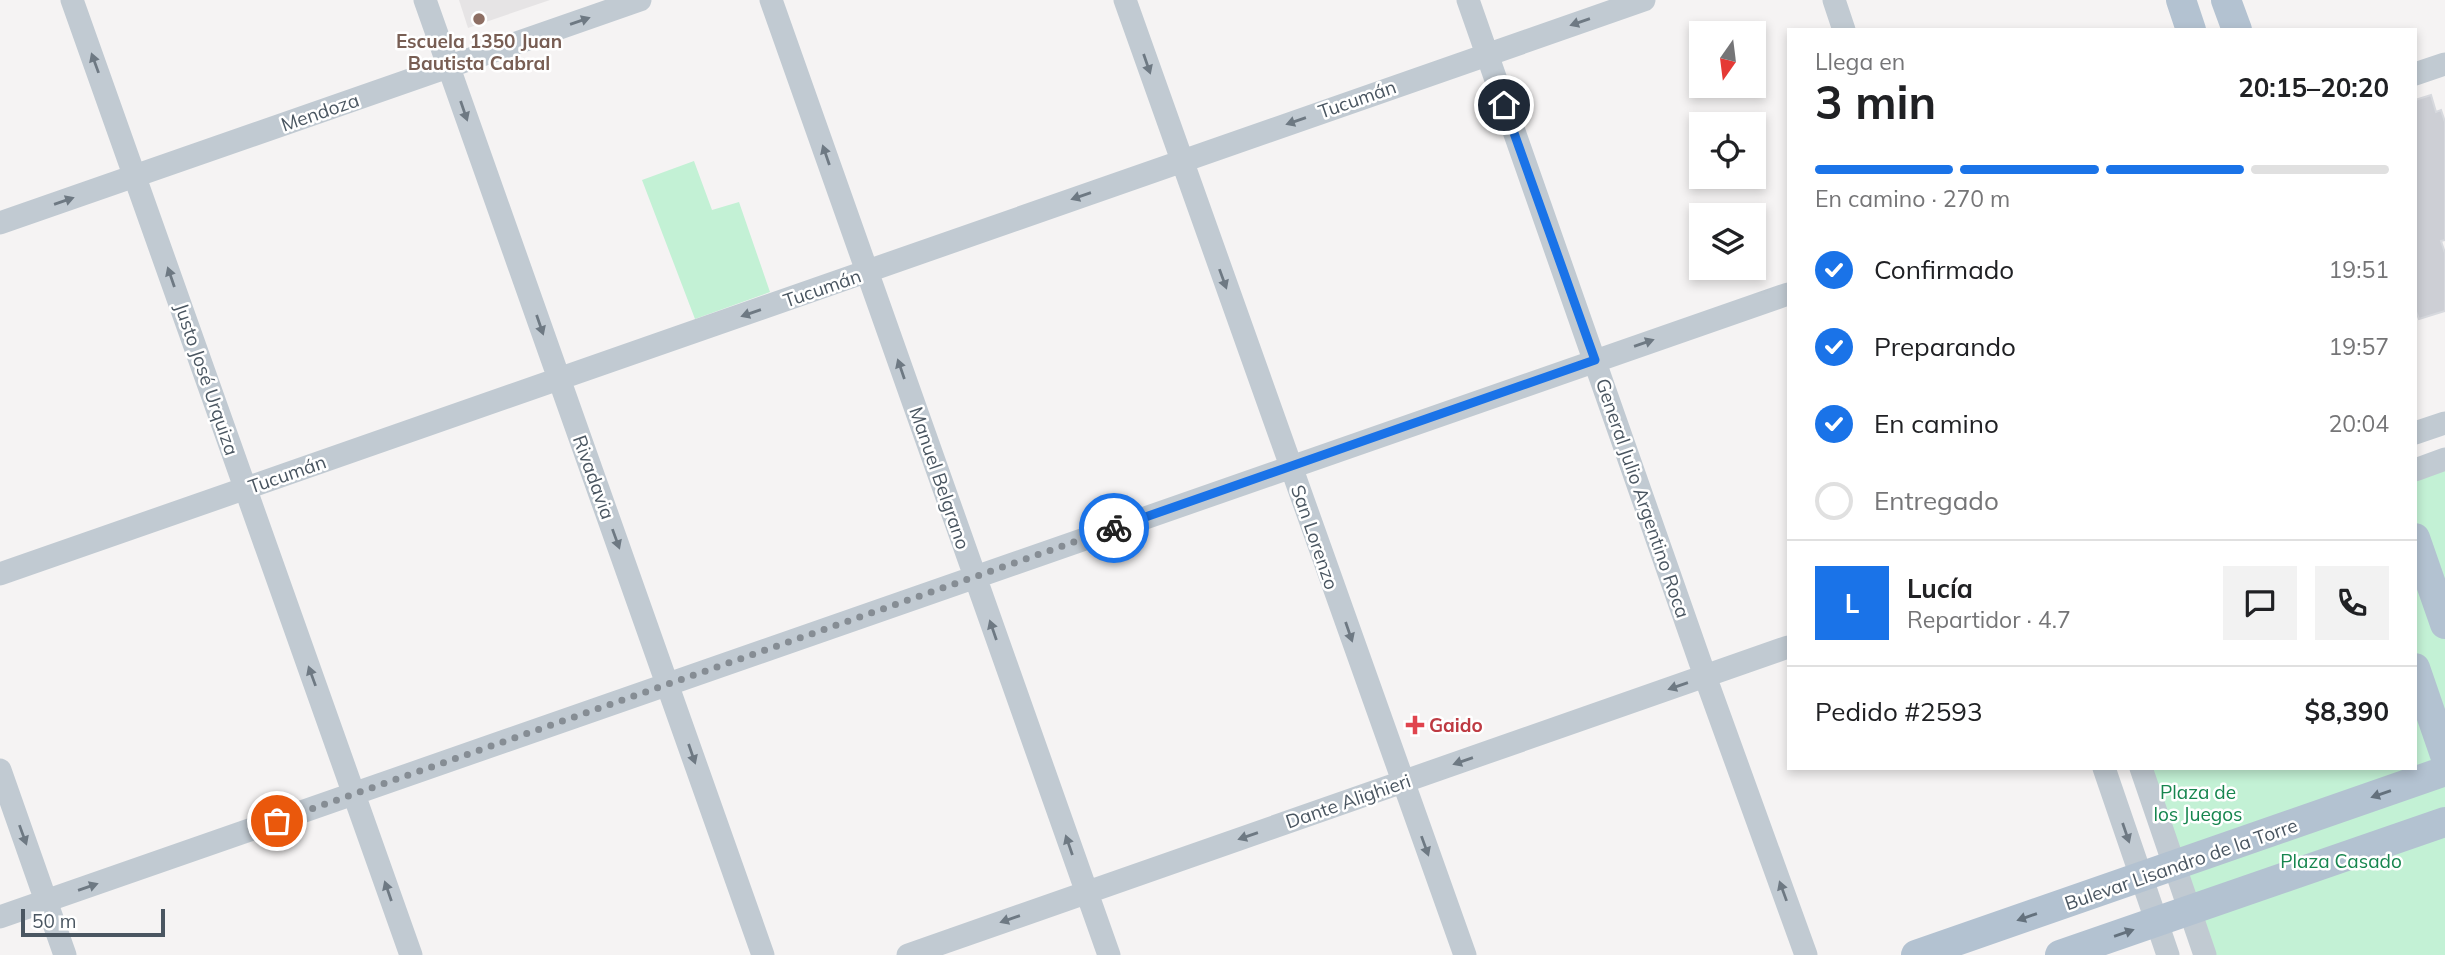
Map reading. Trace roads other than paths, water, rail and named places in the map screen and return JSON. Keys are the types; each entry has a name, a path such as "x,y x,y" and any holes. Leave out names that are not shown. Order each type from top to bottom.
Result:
{"main road":[{"path":"2181,0 2190,28"},
{"path":"2226,0 2236,28"},
{"path":"2417,544 2445,624"},
{"path":"2417,674 2445,755"},
{"name":"Bulevar Lisandro de la Torre","path":"1916,955 2445,771"},
{"path":"2060,955 2445,822"}],"street":[{"name":"Justo José Urquiza","path":"72,0 411,955"},
{"name":"Rivadavia","path":"425,0 763,955"},
{"name":"Mendoza","path":"0,223 640,0"},
{"name":"Manuel Belgrano","path":"771,0 1108,955"},
{"name":"San Lorenzo","path":"1125,0 1465,955"},
{"name":"General Julio Argentino Roca","path":"1468,0 1705,676 1807,955"},
{"name":"Tucumán","path":"0,574 1644,0"},
{"path":"1834,0 1843,28"},
{"path":"2417,73 2445,64"},
{"path":"0,917 1787,294"},
{"path":"2417,432 2445,423"},
{"path":"2417,469 2445,459"},
{"name":"Dante Alighieri","path":"908,955 1787,647"},
{"path":"0,770 65,955"},
{"path":"2105,770 2168,955"},
{"path":"2142,770 2205,955"}],"place":[{"name":"Escuela 1350 Juan Bautista Cabral","path":"479,19"},
{"name":"Gaido","path":"1415,725"}],"park label":[{"name":"Plaza de los Juegos","path":"2198,803"},
{"name":"Plaza Casado","path":"2341,861"}]}
